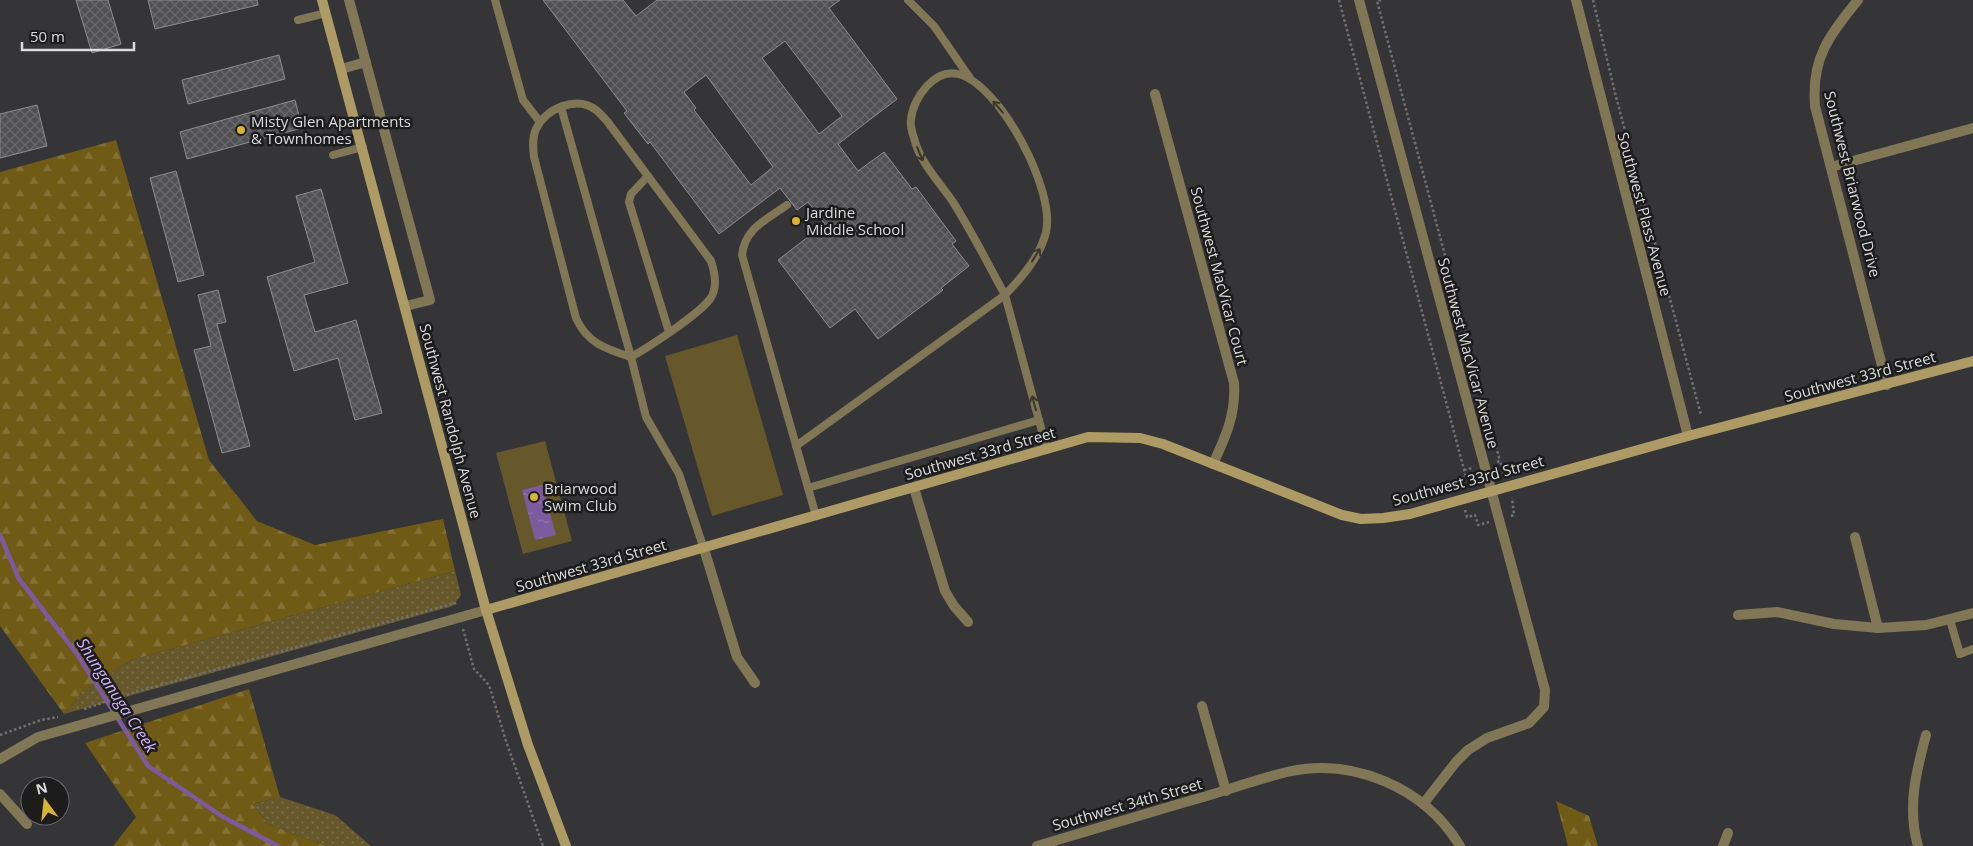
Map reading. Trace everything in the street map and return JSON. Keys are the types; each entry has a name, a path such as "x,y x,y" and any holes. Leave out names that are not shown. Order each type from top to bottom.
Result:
{"street":[{"name":"Southwest Randolph Avenue","path":"322,0 406,306 436,429 486,610 528,745 566,846"},
{"path":"349,0 430,300 406,306"},
{"name":"Southwest MacVicar Avenue","path":"1359,0 1545,690 1544,707 1529,723 1487,738 1468,750 1456,762 1424,803"},
{"name":"Southwest Plass Avenue","path":"1576,0 1688,436"},
{"name":"Southwest Briarwood Drive","path":"1858,0 1827,40 1819,58 1814,78 1815,106 1887,385"},
{"path":"342,69 366,62"},
{"name":"Southwest MacVicar Court","path":"1155,94 1234,383 1235,401 1232,419 1213,464"},
{"path":"1831,167 1973,128"},
{"name":"Southwest 33rd Street","path":"0,759 38,737 70,730 460,619 1088,437 1122,437 1162,444 1323,510 1361,519 1383,518 1410,514 1688,436 1973,361"},
{"path":"914,488 945,591 954,606 968,622"},
{"path":"1855,537 1878,628"},
{"path":"704,549 737,658 755,683"},
{"path":"1738,615 1777,612 1834,624 1878,628 1926,625 1973,614"},
{"name":"Southwest 34th Street","path":"1202,706 1226,791"},
{"path":"1918,846 1912,816 1913,789 1926,735"},
{"name":"Southwest 34th Street","path":"1037,846 1288,772 1333,769 1357,773 1381,780 1424,803"},
{"path":"0,794 20,816"},
{"path":"1424,803 1443,822 1460,846"},
{"path":"1723,846 1728,834"}],"lane":[{"path":"495,0 523,100 540,122"},
{"path":"796,446 1005,295 1021,278 1040,250 1046,230 1047,210 1043,188 1019,138 1005,116 970,78 934,26 908,0"},
{"path":"298,20 326,13"},
{"path":"970,78 957,73 945,74 932,81 920,94 911,119 914,138 922,160 952,202 1005,295 1047,450"},
{"path":"580,103 595,109 607,121 711,261 715,285 710,298 649,347 631,357 601,348 587,337 576,318 534,157 533,143 540,122 552,111 561,107 580,103"},
{"path":"561,107 646,417 679,474 704,549"},
{"path":"334,155 363,147"},
{"path":"648,176 630,194 629,202 669,332"},
{"path":"787,205 751,231 743,240 742,255 816,516"},
{"path":"808,488 1038,420"},
{"path":"1950,620 1960,654 1973,650"}],"path":[{"path":"1339,0 1464,470"},
{"path":"1381,0 1377,2 1500,461"},
{"path":"1593,0 1615,93 1701,415"},
{"path":"82,710 135,692 454,603 474,670 489,685 506,741 543,846"},
{"path":"0,735 41,720 64,716"}],"shaded area":[{"path":"737,335 783,495 712,516 665,356"},
{"name":"Briarwood Swim Club","path":"545,441 572,541 523,554 496,453"},
{"path":"455,571 461,595 453,606 64,714 82,692 131,660"},
{"path":"280,797 335,815 371,846 326,846 268,824 252,804"}],"green space":[{"path":"116,140 209,460 257,521 315,545 443,519 455,571 131,660 82,692 64,714 0,626 0,172"},
{"path":"249,689 280,797 252,804 268,824 326,846 113,846 136,817 85,743"},
{"path":"1556,801 1589,816 1598,846 1568,846"}],"water":[{"path":"542,485 556,535 535,540 522,490"}],"building":[{"path":"76,0 108,0 121,44 92,53"},
{"path":"148,0 257,0 258,5 155,29"},
{"path":"543,0 623,0 636,16 657,0 840,0 829,8 897,99 838,144 858,171 884,152 912,189 916,187 956,241 952,244 969,266 941,288 943,290 878,339 855,309 830,328 778,260 825,224 808,202 797,210 780,188 719,234 650,142 648,144 624,113 627,111","holes":["785,41 842,116 819,134 762,58","706,75 773,167 751,185 694,110 696,108 684,92"]},
{"path":"279,55 285,79 188,104 182,80"},
{"name":"Misty Glen Apartments & Townhomes","path":"295,100 302,128 187,159 180,132"},
{"path":"37,105 47,146 0,158 0,114"},
{"path":"176,171 204,275 178,282 150,178"},
{"path":"321,189 348,283 304,295 315,332 356,320 382,413 355,420 338,358 294,371 267,277 315,262 296,196"},
{"path":"218,290 226,322 217,324 250,446 222,453 194,350 211,346 198,295"}],"waterway":[{"name":"Shunganuga Creek","path":"0,535 19,579 77,654 148,766 223,817 278,846"}],"place":[{"name":"Misty Glen Apartments & Townhomes","path":"241,130"},
{"name":"Jardine Middle School","path":"796,221"},
{"name":"Briarwood Swim Club","path":"534,497"}]}
